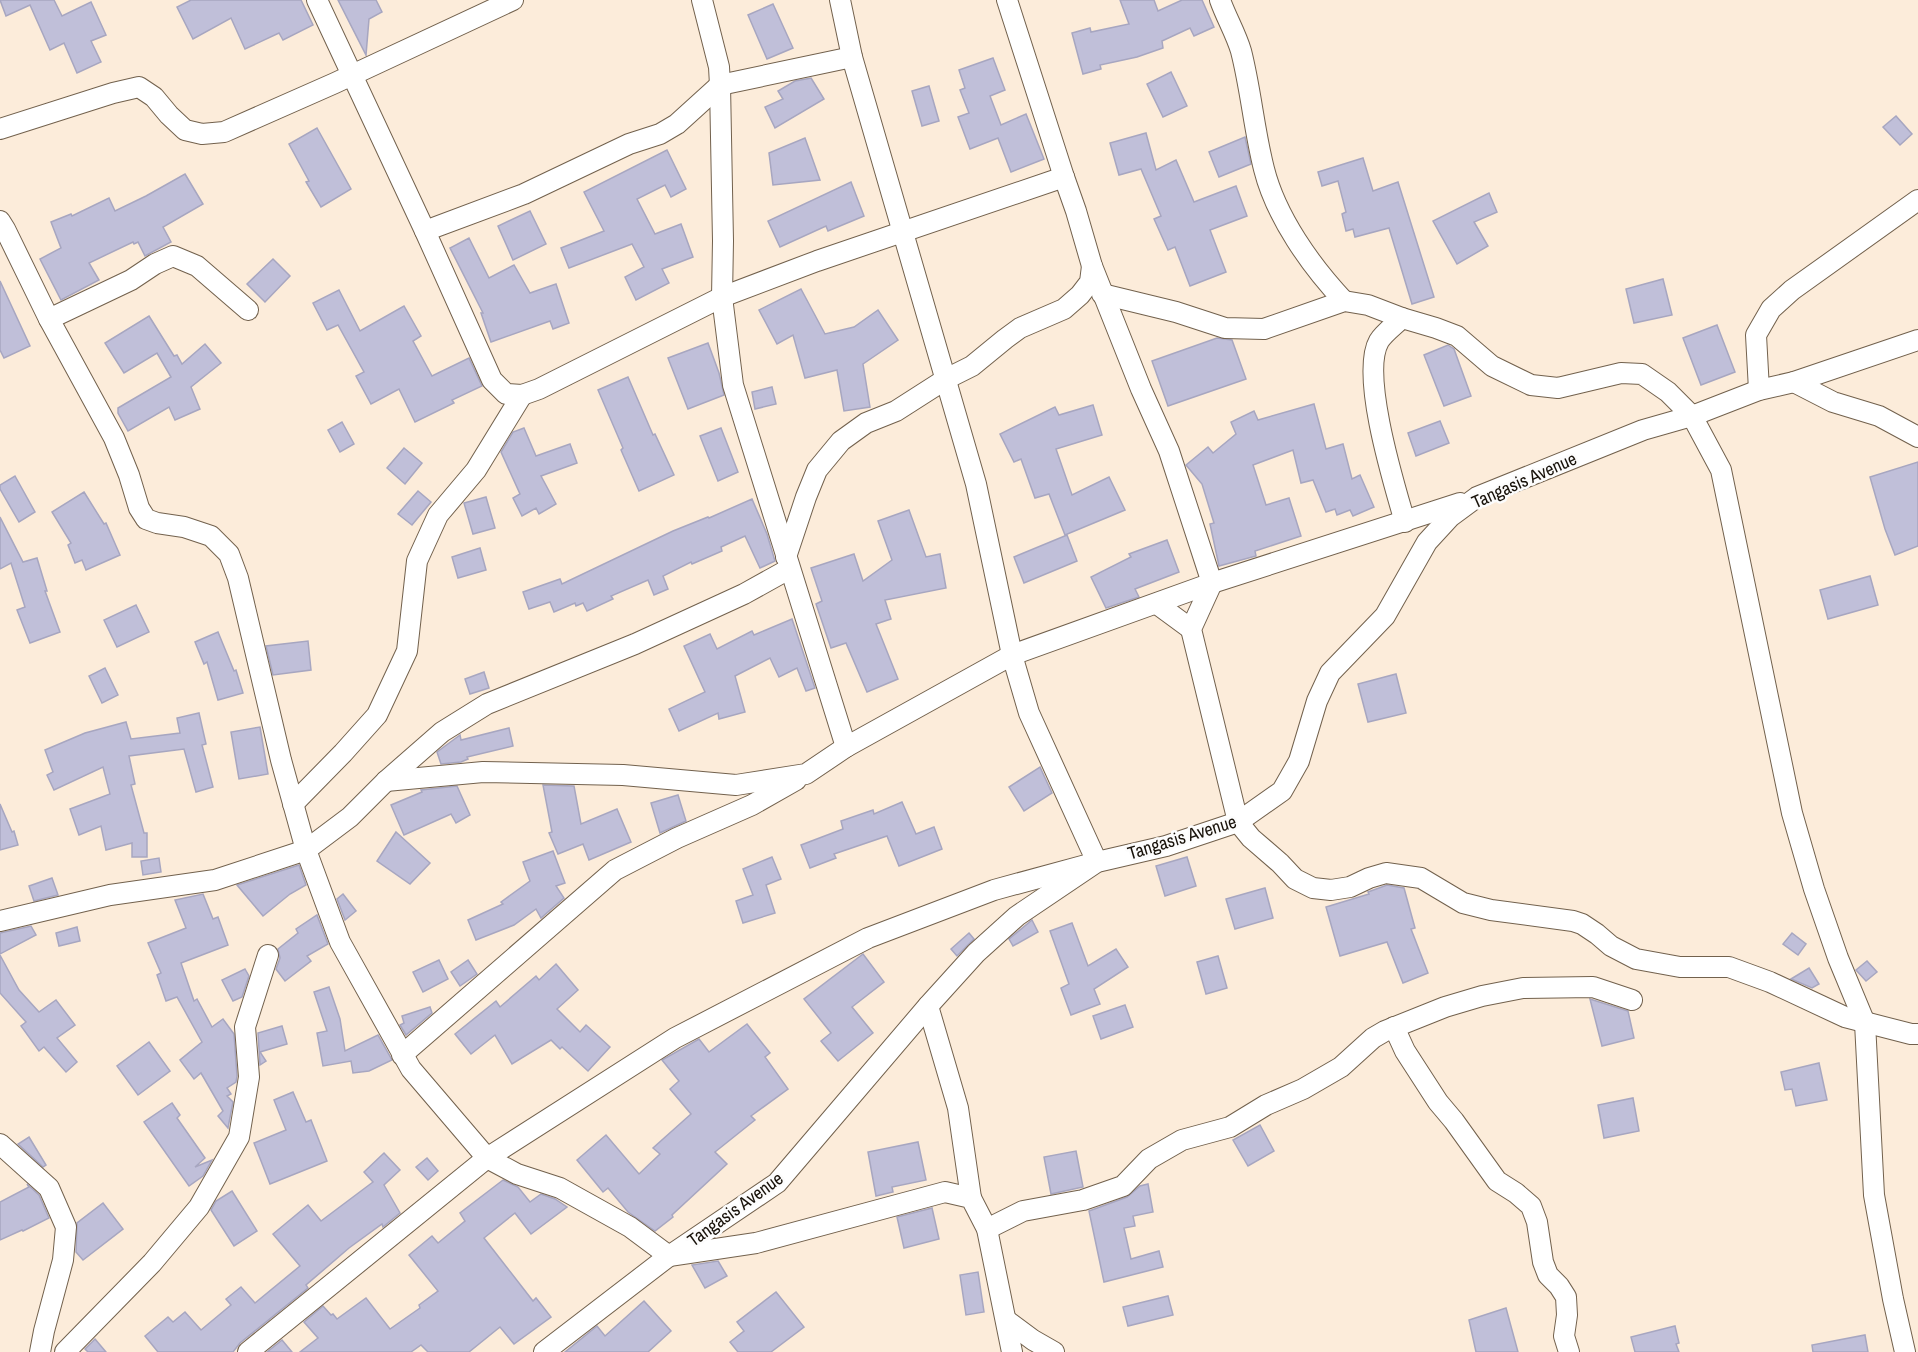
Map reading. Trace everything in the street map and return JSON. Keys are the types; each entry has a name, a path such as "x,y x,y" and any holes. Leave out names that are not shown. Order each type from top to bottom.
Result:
{"street":[{"path":"317,0 492,380 506,394 522,394 539,389 722,297 817,261 1064,177"},
{"path":"0,129 139,87 154,97 185,130 202,134 224,132 513,0"},
{"path":"702,0 720,85 722,297 733,386 846,747"},
{"path":"248,1352 487,1158 675,1038 867,938 994,890 1097,862 1029,713 1012,655 976,484 852,57 840,0"},
{"path":"1007,0 1092,266 1169,451 1212,583 1191,629 1238,822 1251,838 1295,879 1313,888 1331,890 1350,887 1386,873 1421,878 1463,903 1491,910 1582,924 1611,946 1636,959 1680,968 1729,968 1770,982 1834,1012 1865,1023 1918,1034"},
{"path":"1220,0 1240,49 1264,170 1272,193 1284,218 1321,276 1344,301"},
{"path":"425,231 524,194 629,144 660,134 677,124 720,85 852,57"},
{"path":"1759,390 1756,335 1771,309 1792,290 1918,200"},
{"path":"0,221 49,319 114,438 139,508 146,519 211,536 229,554 238,578 281,760 306,850 340,942 402,1055 418,1078 487,1158 517,1174 560,1188 630,1227 669,1256 756,1243 945,1192 971,1198"},
{"path":"49,319 131,280 154,264 173,256 196,266 248,310"},
{"path":"0,921 110,895 215,880 306,850 350,817 386,781 442,732 487,705 635,644 744,594 788,563 806,497 817,470 841,441 866,423 896,411 946,379 972,366 1020,328 1064,309 1080,295 1090,282 1092,266"},
{"path":"1102,294 1176,312 1225,328 1264,329 1344,301 1368,305 1457,336 1492,366 1531,385 1558,388 1621,373 1642,374 1668,392 1692,416 1722,470 1792,813 1824,918 1865,1023 1874,1195 1905,1352"},
{"path":"1402,318 1379,340 1372,371 1388,463 1405,522"},
{"name":"Tangasis Avenue","path":"544,1352 669,1256 777,1183 976,952 1017,915 1097,862 1166,846 1238,822 1282,791 1299,761 1317,701 1330,673 1385,616 1427,542 1450,517 1477,497 1643,430 1692,416 1759,390 1794,382 1918,340"},
{"path":"1794,382 1833,402 1879,416 1918,422"},
{"path":"293,804 377,714 407,651 417,561 438,515 476,470 522,394"},
{"path":"1879,416 1918,437"},
{"path":"402,1055 615,870 676,838 752,805 806,774 846,747 1012,655 1212,583 1477,497"},
{"path":"1157,604 1191,629"},
{"path":"386,781 483,771 623,775 736,785 806,774"},
{"path":"64,1352 152,1263 199,1207 239,1137 249,1077 244,1027 268,955"},
{"path":"987,1229 1023,1211 1083,1200 1123,1186 1149,1159 1182,1140 1230,1127 1266,1105 1303,1089 1341,1067 1373,1038 1445,1007 1482,996 1523,988 1593,987 1632,1000"},
{"path":"928,1006 958,1108 971,1198 987,1229 1012,1352"},
{"path":"1394,1027 1405,1051 1480,1160 1497,1181 1531,1206 1537,1222 1543,1262 1548,1275 1566,1297 1567,1315 1564,1336 1569,1352"},
{"path":"0,1144 49,1188 66,1227 63,1260 40,1352"},
{"path":"1006,1320 1054,1352"}],"building":[{"path":"0,0 54,0 62,16 91,2 106,35 91,41 101,62 77,73 64,43 50,50 30,5 6,16"},
{"path":"191,0 301,0 313,25 283,40 279,33 245,49 231,18 193,39 177,7"},
{"path":"338,0 376,0 382,12 369,19 366,55"},
{"path":"1120,0 1154,0 1158,11 1182,0 1202,0 1214,27 1194,36 1190,28 1162,41 1163,48 1137,57 1100,65 1101,69 1083,74 1072,33 1090,28 1091,32 1129,24"},
{"path":"773,4 793,48 767,59 748,15"},
{"path":"993,58 1005,90 990,96 1001,125 1026,114 1044,159 1011,172 998,138 970,149 958,117 969,113 960,90 965,88 959,70"},
{"path":"1171,72 1187,106 1163,117 1147,84"},
{"path":"811,78 824,99 775,128 765,107 783,99 778,91 795,81"},
{"path":"929,86 939,121 922,126 912,91"},
{"path":"1896,116 1912,134 1900,145 1883,127"},
{"path":"317,128 351,189 321,207 306,182 309,181 289,144"},
{"path":"1146,133 1156,170 1176,160 1194,202 1236,186 1247,216 1210,230 1226,272 1190,286 1175,247 1168,250 1154,219 1161,216 1141,169 1119,175 1110,143"},
{"path":"1245,137 1251,164 1219,177 1209,152"},
{"path":"805,138 820,180 773,185 769,153"},
{"path":"667,150 686,189 671,197 665,185 637,199 655,234 681,224 693,257 662,269 669,283 636,300 625,277 644,267 632,244 569,268 561,248 604,231 584,192"},
{"path":"1363,158 1373,191 1398,182 1434,297 1412,304 1389,228 1355,237 1353,229 1346,231 1342,214 1346,212 1338,181 1322,186 1318,172"},
{"path":"185,174 203,204 163,227 171,242 145,256 138,242 134,244 133,242 89,263 99,280 61,300 40,259 61,248 51,222 71,214 72,216 109,198 115,211"},
{"path":"851,182 864,216 828,231 826,226 780,247 768,221"},
{"path":"1489,193 1497,212 1474,222 1488,246 1457,264 1433,221"},
{"path":"530,211 546,244 513,260 498,226"},
{"path":"469,238 489,278 514,265 530,293 556,284 569,323 553,329 550,321 491,342 481,313 483,313 450,248"},
{"path":"273,259 290,276 265,302 247,284"},
{"path":"1663,279 1672,315 1634,323 1626,289"},
{"path":"0,281 30,346 4,358 0,350"},
{"path":"801,289 825,334 854,327 878,310 898,340 863,364 870,407 844,411 837,370 805,378 793,335 777,344 759,310"},
{"path":"339,290 360,331 404,306 421,336 413,341 432,376 469,358 482,386 452,400 454,403 415,422 399,389 371,404 356,376 364,372 338,325 327,330 313,303"},
{"path":"149,316 174,356 177,355 182,364 205,344 221,363 191,387 200,409 175,420 169,407 128,431 118,413 118,408 171,377 157,353 124,373 105,343"},
{"path":"1717,325 1735,372 1701,385 1683,338"},
{"path":"1217,338 1232,340 1246,379 1168,406 1152,361"},
{"path":"708,343 724,395 688,409 668,358"},
{"path":"1448,345 1454,349 1471,396 1444,406 1424,355"},
{"path":"628,377 653,435 655,434 674,475 639,491 598,390"},
{"path":"772,387 776,404 755,409 752,392"},
{"path":"1314,404 1326,449 1343,444 1352,479 1360,475 1374,507 1353,516 1350,510 1337,515 1335,509 1326,512 1313,480 1301,483 1293,450 1253,465 1266,505 1289,498 1301,536 1255,551 1256,556 1219,566 1210,524 1214,523 1202,484 1186,465 1208,447 1213,453 1236,434 1231,422 1254,411 1258,420"},
{"path":"1093,405 1102,435 1056,449 1072,495 1109,477 1125,510 1065,535 1049,494 1035,498 1021,459 1014,462 1000,434 1055,407 1059,415"},
{"path":"1440,421 1449,443 1416,456 1408,433"},
{"path":"342,422 354,444 340,452 328,430"},
{"path":"524,428 536,456 570,444 577,463 541,476 556,504 539,514 536,508 522,516 513,498 520,494 501,452 513,432"},
{"path":"721,428 738,472 718,481 700,436"},
{"path":"404,448 422,463 405,484 387,468"},
{"path":"1918,462 1918,546 1895,555 1870,477"},
{"path":"15,476 35,512 19,522 0,489 0,485"},
{"path":"418,491 431,502 412,525 398,514"},
{"path":"84,492 104,524 106,523 120,555 86,570 82,560 75,563 68,545 71,543 52,512"},
{"path":"486,497 495,528 473,534 464,503"},
{"path":"752,499 767,534 775,561 760,568 745,536 721,547 722,551 692,564 691,562 663,576 668,589 654,595 648,580 611,596 613,599 587,611 583,603 576,606 575,603 554,612 550,602 529,609 523,592 560,579 562,584 673,531"},
{"path":"909,510 926,557 940,554 946,588 885,600 891,619 876,624 898,679 867,692 846,643 831,648 816,604 822,601 811,568 854,554 863,581 892,560 878,521"},
{"path":"0,517 23,562 37,558 47,591 45,591 60,632 30,643 17,610 25,607 11,563 0,569"},
{"path":"1067,535 1077,561 1024,583 1014,557"},
{"path":"1167,540 1179,572 1135,589 1139,597 1106,608 1091,577 1131,557 1129,554"},
{"path":"480,548 486,570 458,578 452,557"},
{"path":"1870,576 1878,605 1828,619 1820,590"},
{"path":"136,605 149,632 117,647 104,620"},
{"path":"792,619 815,688 806,691 797,668 779,677 770,658 735,676 745,712 719,719 718,713 679,731 669,709 705,692 684,646 710,634 717,649 752,631 754,635"},
{"path":"218,632 234,671 236,670 243,693 218,700 207,662 204,664 195,642"},
{"path":"308,641 311,670 273,675 266,646"},
{"path":"105,668 118,695 102,703 89,676"},
{"path":"484,672 489,688 470,694 465,679"},
{"path":"1396,674 1406,713 1368,722 1358,684"},
{"path":"199,713 206,744 202,745 213,787 196,792 184,749 129,756 135,784 131,785 144,833 147,833 147,857 132,857 132,843 106,850 101,826 79,835 70,809 110,794 103,767 54,790 47,775 53,772 45,750 85,733 126,722 131,739 180,733 177,718"},
{"path":"260,727 268,774 239,779 231,732"},
{"path":"509,728 513,746 467,757 468,759 461,762 441,764 437,752 460,735 461,740"},
{"path":"1040,767 1052,793 1024,811 1009,787"},
{"path":"543,785 574,786 581,824 617,809 631,842 589,860 583,844 558,854 549,833 552,832"},
{"path":"457,786 470,815 456,823 451,814 404,835 391,805 422,792 421,790"},
{"path":"678,795 686,821 660,833 651,803"},
{"path":"902,802 916,834 934,827 942,849 899,866 887,836 834,854 836,858 810,868 801,845 843,829 841,821 873,810 874,814"},
{"path":"0,804 12,832 14,831 18,845 0,850"},
{"path":"396,832 430,863 410,884 377,861"},
{"path":"553,851 565,883 556,886 564,898 541,918 536,909 514,925 476,940 468,920 503,904 501,902 530,881 523,862"},
{"path":"772,857 781,879 766,885 775,913 743,923 736,901 753,895 743,869"},
{"path":"1187,857 1196,886 1165,896 1156,866"},
{"path":"159,858 161,872 143,875 141,861"},
{"path":"299,865 306,885 290,894 263,916 237,885"},
{"path":"52,878 58,895 34,901 29,886"},
{"path":"1387,885 1404,888 1415,928 1411,929 1428,973 1403,983 1387,942 1340,956 1326,907 1369,894 1368,892"},
{"path":"1265,888 1273,918 1235,929 1226,899"},
{"path":"203,894 213,919 218,917 228,945 181,963 194,1001 197,999 212,1027 223,1019 234,1034 237,1076 236,1082 227,1088 231,1094 227,1096 233,1102 228,1128 218,1116 223,1111 201,1073 194,1079 180,1060 202,1042 177,997 166,1001 157,975 161,973 148,943 186,928 175,900"},
{"path":"343,894 356,911 345,920 337,899"},
{"path":"317,915 328,944 307,956 311,961 285,981 276,969 280,958 278,949 298,933 296,929"},
{"path":"1032,920 1038,932 1013,946 1009,939"},
{"path":"1072,923 1088,966 1116,949 1128,967 1094,989 1100,1004 1071,1015 1061,988 1069,984 1050,931"},
{"path":"31,926 36,935 0,954 0,933"},
{"path":"77,927 80,941 59,946 56,933"},
{"path":"969,933 974,939 957,956 951,949"},
{"path":"1792,933 1806,944 1798,955 1783,944"},
{"path":"863,954 884,982 852,1007 873,1033 838,1061 821,1041 831,1033 804,999"},
{"path":"0,955 19,990 39,1012 56,1000 75,1025 57,1038 77,1062 66,1072 44,1047 39,1051 21,1026 26,1022 0,993"},
{"path":"1218,956 1227,988 1206,994 1197,962"},
{"path":"439,960 448,979 423,992 413,972"},
{"path":"468,960 477,974 460,986 451,972"},
{"path":"1867,961 1877,972 1866,981 1856,970"},
{"path":"556,964 578,990 557,1009 580,1032 586,1025 610,1047 588,1071 551,1040 512,1064 495,1035 471,1054 455,1034 496,1001 500,1007 536,976 539,980"},
{"path":"1809,968 1819,984 1812,988 1791,979"},
{"path":"245,969 249,976 242,997 233,1001 222,980"},
{"path":"329,987 340,1019 345,1051 378,1035 392,1060 369,1071 353,1073 351,1061 323,1066 317,1033 327,1031 314,992"},
{"path":"1590,999 1628,1011 1634,1038 1602,1046"},
{"path":"1125,1005 1133,1027 1101,1039 1093,1016"},
{"path":"430,1007 432,1013 406,1035 400,1025 404,1023 402,1016"},
{"path":"747,1024 770,1053 765,1057 788,1089 751,1116 755,1120 715,1152 727,1164 672,1215 673,1217 655,1231 628,1212 608,1188 603,1192 577,1160 606,1135 639,1174 660,1154 653,1148 691,1114 670,1089 679,1081 662,1060 699,1039 709,1052"},
{"path":"282,1026 287,1044 260,1052 266,1061 260,1065 258,1033"},
{"path":"149,1042 170,1071 138,1095 117,1066"},
{"path":"1819,1063 1827,1100 1796,1106 1792,1089 1785,1090 1781,1072"},
{"path":"293,1092 306,1122 311,1120 327,1161 270,1184 254,1143 286,1130 274,1100"},
{"path":"1633,1098 1639,1131 1604,1138 1598,1105"},
{"path":"172,1103 180,1115 177,1118 205,1158 195,1167 212,1160 203,1176 189,1186 144,1122"},
{"path":"1260,1125 1274,1151 1248,1166 1233,1140"},
{"path":"29,1137 46,1165 43,1167 18,1144"},
{"path":"918,1142 926,1180 892,1187 893,1192 876,1196 868,1152"},
{"path":"1076,1151 1083,1187 1051,1194 1044,1157"},
{"path":"384,1153 400,1170 384,1185 400,1213 383,1227 382,1224 349,1248 306,1285 308,1288 240,1343 233,1352 158,1352 145,1336 168,1317 173,1322 185,1312 201,1330 231,1305 226,1299 241,1287 255,1303 300,1266 273,1234 308,1205 321,1221 373,1182 364,1172"},
{"path":"427,1158 438,1171 428,1180 416,1167"},
{"path":"503,1180 518,1187 530,1202 541,1194 567,1207 531,1234 515,1213 484,1238 533,1301 536,1298 551,1317 514,1344 500,1327 469,1352 428,1352 421,1345 411,1352 300,1352 318,1338 304,1322 323,1306 337,1319 366,1298 390,1329 420,1308 419,1305 438,1291 409,1255 432,1236 438,1243 465,1221 460,1213"},
{"path":"27,1184 39,1195 49,1218 0,1240 0,1202 29,1187"},
{"path":"1148,1184 1153,1212 1133,1216 1135,1226 1124,1228 1131,1259 1159,1251 1163,1267 1104,1282 1089,1211 1127,1197 1140,1186"},
{"path":"232,1191 257,1231 234,1246 211,1210 216,1201"},
{"path":"103,1203 123,1229 83,1260 76,1252 77,1223"},
{"path":"932,1208 939,1239 904,1248 897,1217"},
{"path":"718,1261 727,1276 705,1288 692,1265"},
{"path":"978,1272 984,1312 966,1315 960,1275"},
{"path":"776,1292 804,1327 771,1352 738,1352 730,1342 744,1331 737,1322"},
{"path":"1168,1296 1173,1315 1128,1326 1123,1307"},
{"path":"644,1301 671,1331 648,1352 565,1352 597,1326 605,1336"},
{"path":"1506,1308 1518,1352 1476,1352 1469,1320"},
{"path":"1675,1326 1679,1352 1635,1352 1631,1337"},
{"path":"1865,1335 1868,1352 1813,1352 1812,1345"},
{"path":"95,1339 106,1352 88,1352 85,1349"},
{"path":"282,1340 292,1352 267,1352"}]}
